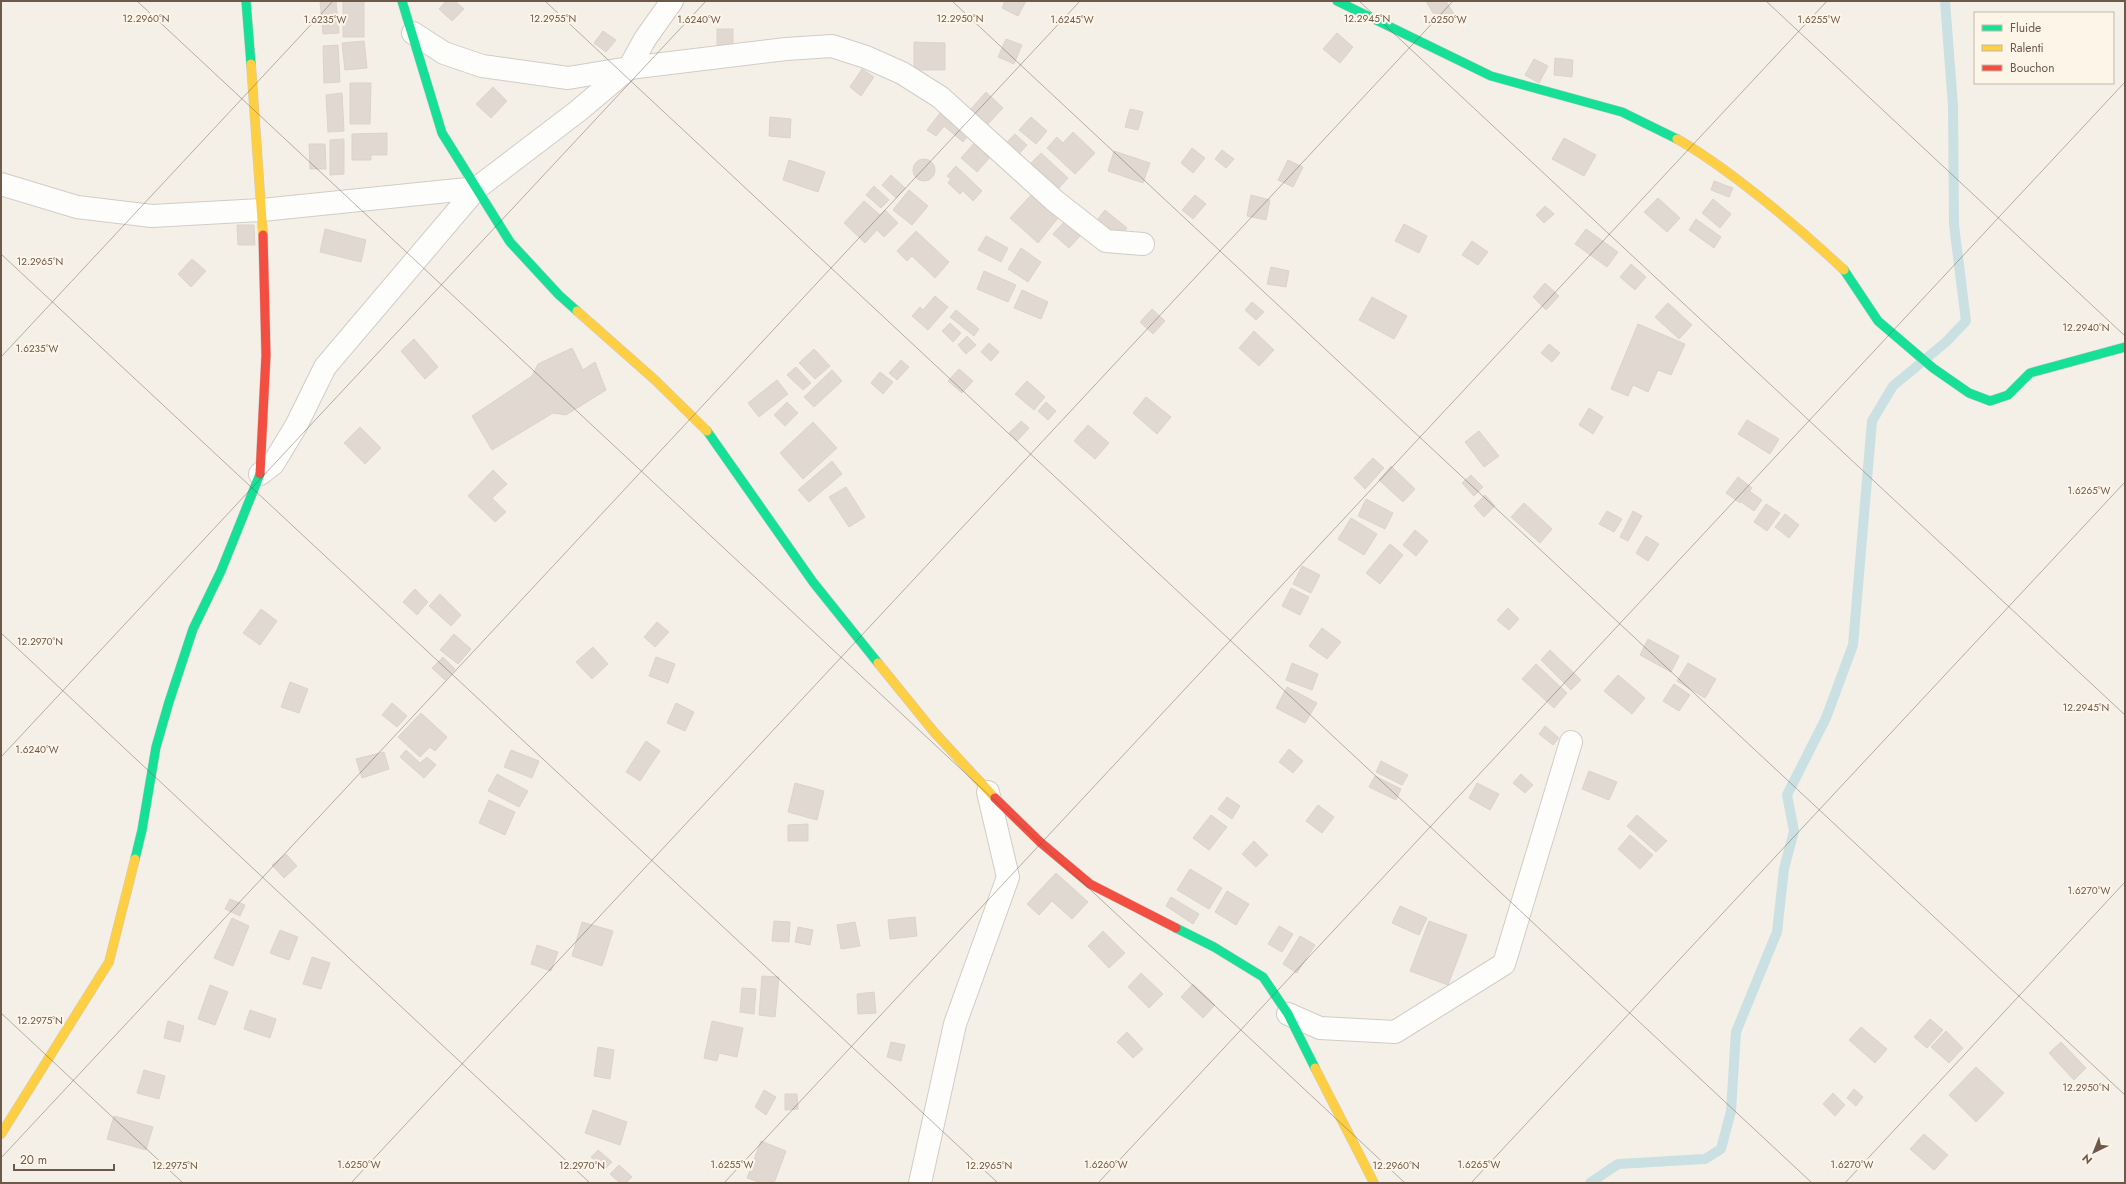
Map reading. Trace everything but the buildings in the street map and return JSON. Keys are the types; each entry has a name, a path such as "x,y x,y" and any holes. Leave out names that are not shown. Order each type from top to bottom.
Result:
{"street":[{"path":"1,1134 109,962 142,830 156,747 169,702 193,629 221,571 260,474 266,355 262,210 246,1"},
{"path":"402,1 413,34 428,91 442,133 510,242 559,295 655,380 712,436 813,582 934,732 988,792 1040,842 1090,884 1214,947 1263,977 1288,1014 1374,1183"},
{"path":"260,474 273,464 296,426 325,367 476,188 578,111 629,68 645,39 672,1"},
{"path":"1337,1 1491,76 1622,112 1698,150 1798,227 1847,274 1878,321 1933,368 1969,392 1990,401 2008,395 2030,373 2125,347"},
{"path":"413,34 444,53 482,66 568,78 629,68 786,49 832,46 866,57 902,73 940,97 1055,201 1106,241 1143,244"},
{"path":"1,184 77,207 152,216 262,210 476,188"},
{"path":"1288,1014 1320,1028 1395,1032 1504,964 1571,742"},
{"path":"920,1183 955,1024 1008,877 988,792"}],"waterway":[{"path":"1590,1183 1618,1164 1705,1159 1721,1149 1731,1111 1736,1032 1777,932 1784,869 1794,831 1787,795 1826,718 1853,645 1872,421 1893,386 1946,342 1966,321 1954,225 1953,106 1945,1"}],"traffic: fast":[{"path":"246,1 251,64"},
{"path":"402,1 442,133 510,242 559,295 577,311"},
{"path":"1337,1 1491,76 1622,112 1677,139"},
{"path":"1844,270 1878,321 1933,368 1969,393 1990,401 2008,395 2030,373 2125,347"},
{"path":"707,431 813,582 878,663"},
{"path":"135,859 142,830 156,747 169,702 193,629 221,571 260,474"},
{"path":"1176,928 1214,947 1263,977 1288,1014 1315,1068"}],"traffic: slow":[{"path":"251,64 263,235"},
{"path":"1677,139 1731,174 1818,246 1844,270"},
{"path":"577,311 655,380 707,431"},
{"path":"878,663 934,732 995,798"},
{"path":"1,1134 109,962 135,859"},
{"path":"1315,1068 1374,1183"}],"traffic: jam":[{"path":"260,474 266,355 263,235"},
{"path":"995,798 1040,842 1090,884 1176,928"}]}
